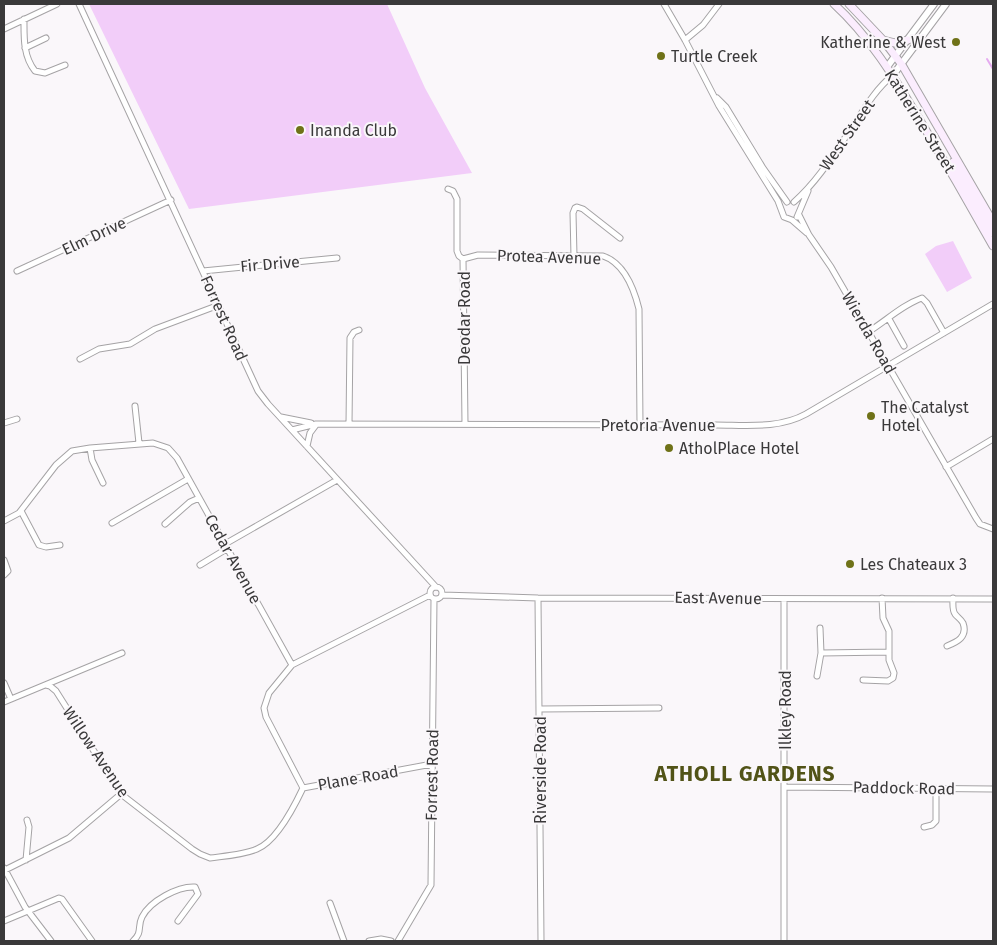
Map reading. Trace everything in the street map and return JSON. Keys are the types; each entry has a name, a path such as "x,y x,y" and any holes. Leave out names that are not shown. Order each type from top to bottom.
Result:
{"main road":[{"name":"Katherine Street","path":"834,4 848,18 893,75 993,246"},
{"name":"Katherine Street","path":"849,4 883,40 902,65 993,222"},
{"path":"883,40 895,43 908,40"},
{"path":"902,65 913,92 993,233"}],"street":[{"path":"4,29 57,4"},
{"name":"Forrest Road","path":"79,4 258,391 436,587"},
{"path":"664,4 782,208 784,217 792,220 800,212 798,204 787,202"},
{"path":"685,40 703,25 719,4"},
{"path":"887,67 934,4"},
{"name":"West Street","path":"794,202 809,188 867,105 885,81 902,65 946,4"},
{"path":"24,19 25,48 32,67 38,73 45,73 65,65"},
{"path":"25,48 46,38"},
{"name":"West Street","path":"885,81 887,67"},
{"path":"749,150 787,202"},
{"name":"West Street","path":"800,212 809,188"},
{"name":"Deodar Road","path":"448,189 453,191 457,198 457,249 459,256 463,259 465,424"},
{"name":"Elm Drive","path":"18,271 171,200"},
{"path":"782,208 787,202"},
{"path":"574,256 574,213 577,207 583,209 620,238"},
{"name":"Wierda Road","path":"800,212 809,235 831,267 978,522 993,529"},
{"name":"Wierda Road","path":"792,220 809,235"},
{"name":"Protea Avenue","path":"463,259 478,255 603,256 611,259 619,266 634,291 640,320 640,425"},
{"name":"Fir Drive","path":"203,271 337,258"},
{"path":"868,332 889,319 897,311 922,298 927,302 944,333"},
{"name":"Pretoria Avenue","path":"292,430 316,424 640,425 770,424 790,422 993,304"},
{"path":"80,359 99,349 130,344 155,329 219,305"},
{"path":"889,319 904,346"},
{"path":"349,424 350,338 354,332 359,330"},
{"path":"4,521 16,516 66,455 77,449 139,444 135,406"},
{"path":"281,417 316,424 310,433 307,446"},
{"path":"4,423 16,419"},
{"path":"946,467 993,438"},
{"name":"Cedar Avenue","path":"139,444 158,444 173,453 292,666"},
{"path":"90,448 92,460 103,484"},
{"path":"112,523 188,479"},
{"path":"200,565 226,546 337,480"},
{"path":"165,524 190,502 199,498"},
{"path":"21,510 39,545 46,548 60,545"},
{"path":"4,560 8,571 4,576"},
{"path":"304,788 266,717 264,708 269,693 292,666 432,597 439,599 442,595 442,590 436,587 431,590 432,597"},
{"name":"East Avenue","path":"442,595 538,598 993,599"},
{"name":"Forrest Road","path":"398,941 430,885 432,597"},
{"name":"Riverside Road","path":"538,598 541,941"},
{"path":"863,680 888,680 893,678 894,673 888,652 889,631 883,618 882,598"},
{"path":"947,646 959,642 963,637 963,623 954,612 953,598"},
{"name":"Ilkley Road","path":"784,599 784,941"},
{"path":"817,676 821,653 820,628"},
{"path":"821,653 888,652"},
{"path":"4,702 122,653"},
{"path":"4,682 11,699"},
{"name":"Willow Avenue","path":"46,685 56,691 120,794 146,815 200,854 210,858 255,850"},
{"path":"540,709 659,708"},
{"name":"Plane Road","path":"255,850 265,844 276,833 304,788 432,764"},
{"name":"Paddock Road","path":"784,787 993,789"},
{"path":"924,827 932,825 936,821 936,789"},
{"path":"51,941 28,911 4,869 69,838 120,794"},
{"path":"26,860 29,827 27,820"},
{"path":"133,941 140,934 142,918 146,911 165,896 177,890 195,887 198,891 195,900 178,921"},
{"path":"4,921 58,898 62,899 92,941"},
{"path":"330,903 344,941"},
{"path":"369,941 381,939 390,941"}],"shaded area":[{"name":"Inanda Club","path":"89,4 387,4 425,88 472,173 189,209"},
{"path":"953,241 972,278 947,292 925,254 936,246"}],"waterway":[{"path":"987,59 993,69"}],"place":[{"name":"Katherine & West","path":"956,42"},
{"name":"Turtle Creek","path":"661,56"},
{"name":"Inanda Club","path":"300,130"},
{"name":"The Catalyst Hotel","path":"871,416"},
{"name":"AtholPlace Hotel","path":"669,448"},
{"name":"Les Chateaux 3","path":"850,564"}],"district":[{"name":"ATHOLL GARDENS","path":"745,774"}]}
